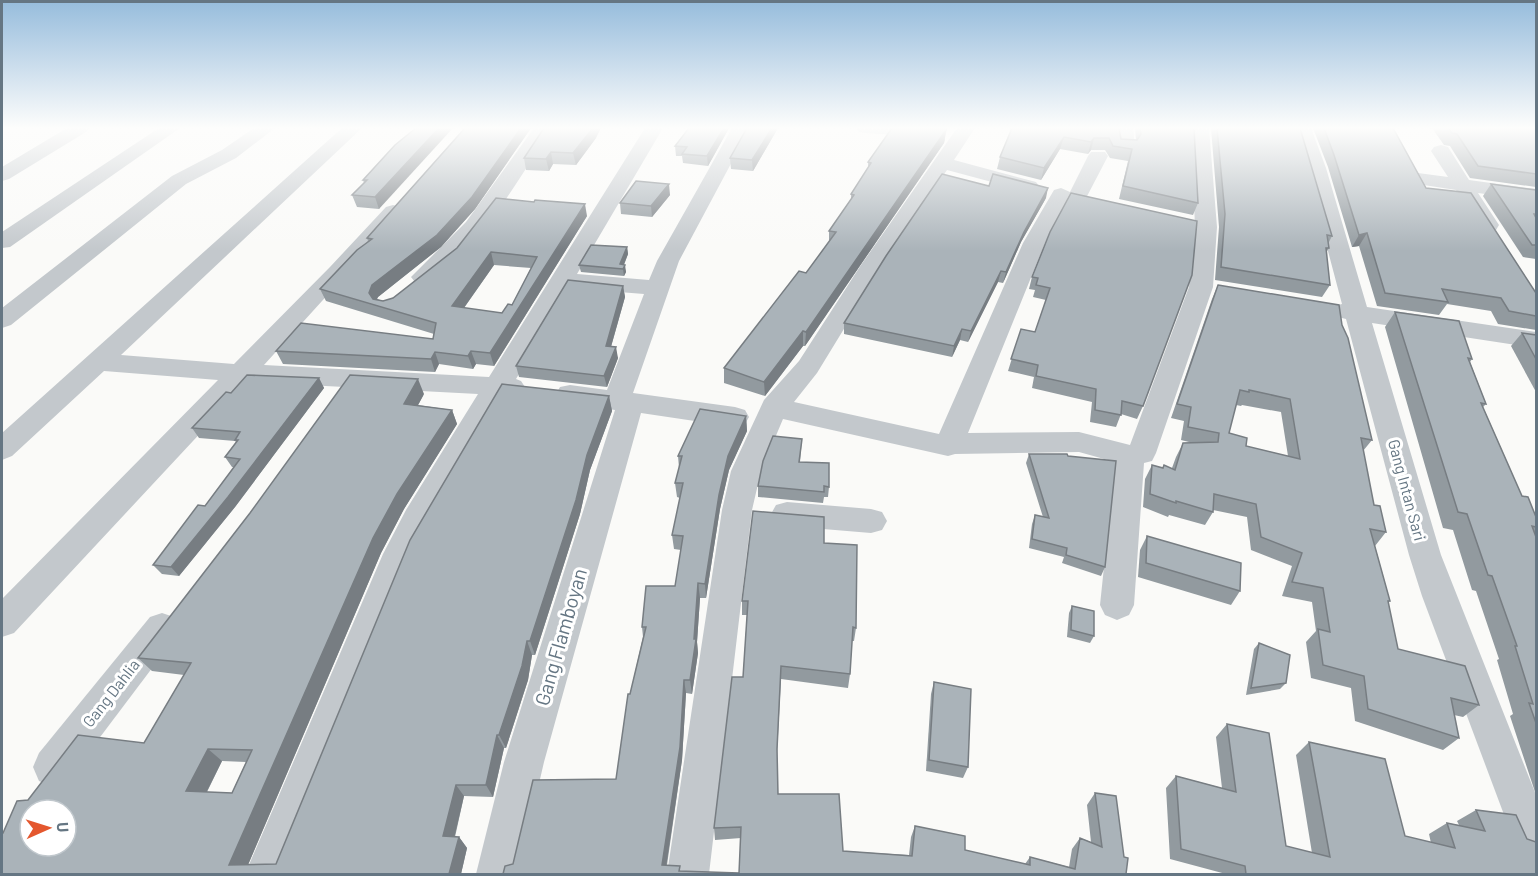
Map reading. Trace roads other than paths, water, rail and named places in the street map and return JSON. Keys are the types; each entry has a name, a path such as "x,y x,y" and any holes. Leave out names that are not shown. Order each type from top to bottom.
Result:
{"street":[{"path":"2,242 110,169"},
{"path":"2,320 179,180 200,169"},
{"path":"2,449 308,169"},
{"path":"406,291 451,254 514,169"},
{"path":"266,874 399,554 433,490 629,169"},
{"name":"Gang Flamboyan","path":"497,874 524,762 657,288 668,261 719,169"},
{"path":"688,874 737,510 746,471 769,415 808,367 872,265 939,169"},
{"path":"965,169 1098,203"},
{"path":"948,446 1034,243 1089,169"},
{"path":"98,362 241,373 496,386 769,415 948,446 954,444 1079,442 1130,456 1142,453 1145,448 1209,289 1196,225 1198,169"},
{"name":"Gang Intan Sari","path":"1316,169 1435,586 1536,845"},
{"path":"1412,169 1430,199"},
{"path":"1452,169 1499,242"},
{"path":"1418,180 1536,195"},
{"path":"2,622 338,272 406,196"},
{"path":"562,280 657,288"},
{"path":"1323,308 1536,340"},
{"path":"328,407 348,379"},
{"path":"1117,605 1130,456"},
{"path":"737,510 871,521"},
{"name":"Gang Dahlia","path":"38,787 183,601"}]}
